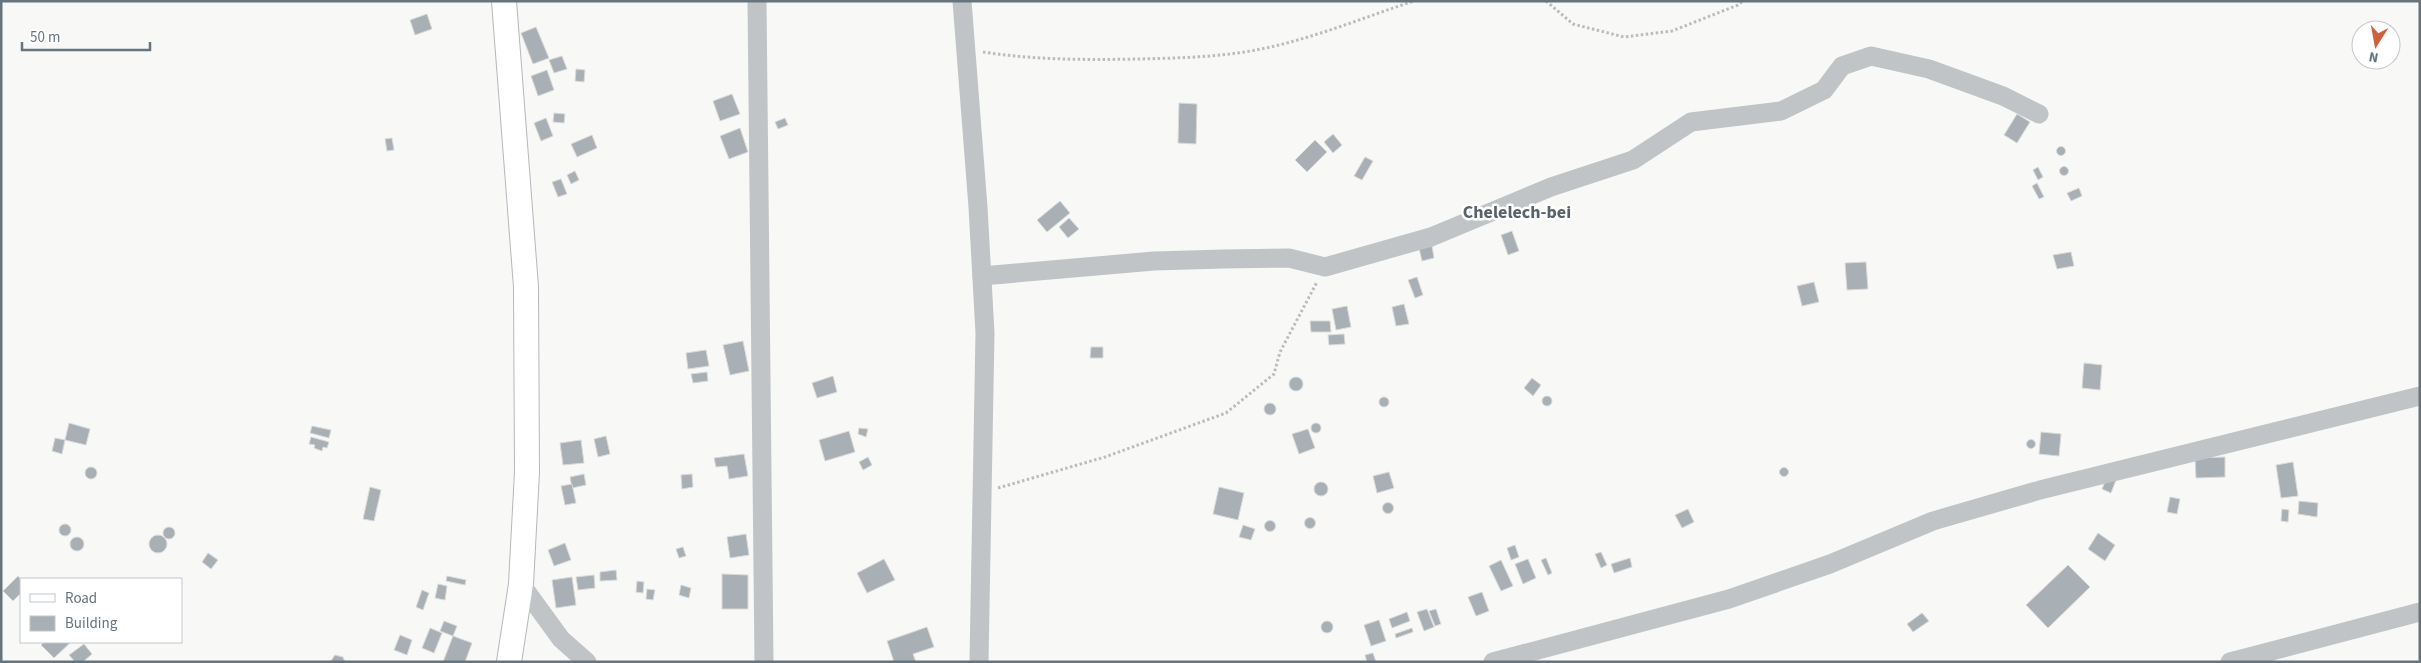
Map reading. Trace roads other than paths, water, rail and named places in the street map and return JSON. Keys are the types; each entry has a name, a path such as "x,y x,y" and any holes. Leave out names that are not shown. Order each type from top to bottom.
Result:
{"main road":[{"path":"504,1 526,287 527,472 521,584 510,662"}],"street":[{"path":"757,1 764,662"},
{"path":"962,1 967,49 984,333 979,662"},
{"path":"982,276 1154,261 1224,259 1289,258 1325,267 1431,236 1551,187 1633,160 1691,122 1781,111 1824,90 1842,66 1871,56 1928,69 2003,96 2039,114"},
{"path":"1493,662 1729,599 1830,564 1933,521 2040,490 2420,396"},
{"path":"521,584 561,639 587,662"},
{"path":"2230,662 2420,612"}],"district":[{"name":"Chelelech-bei","path":"1517,212"}]}
